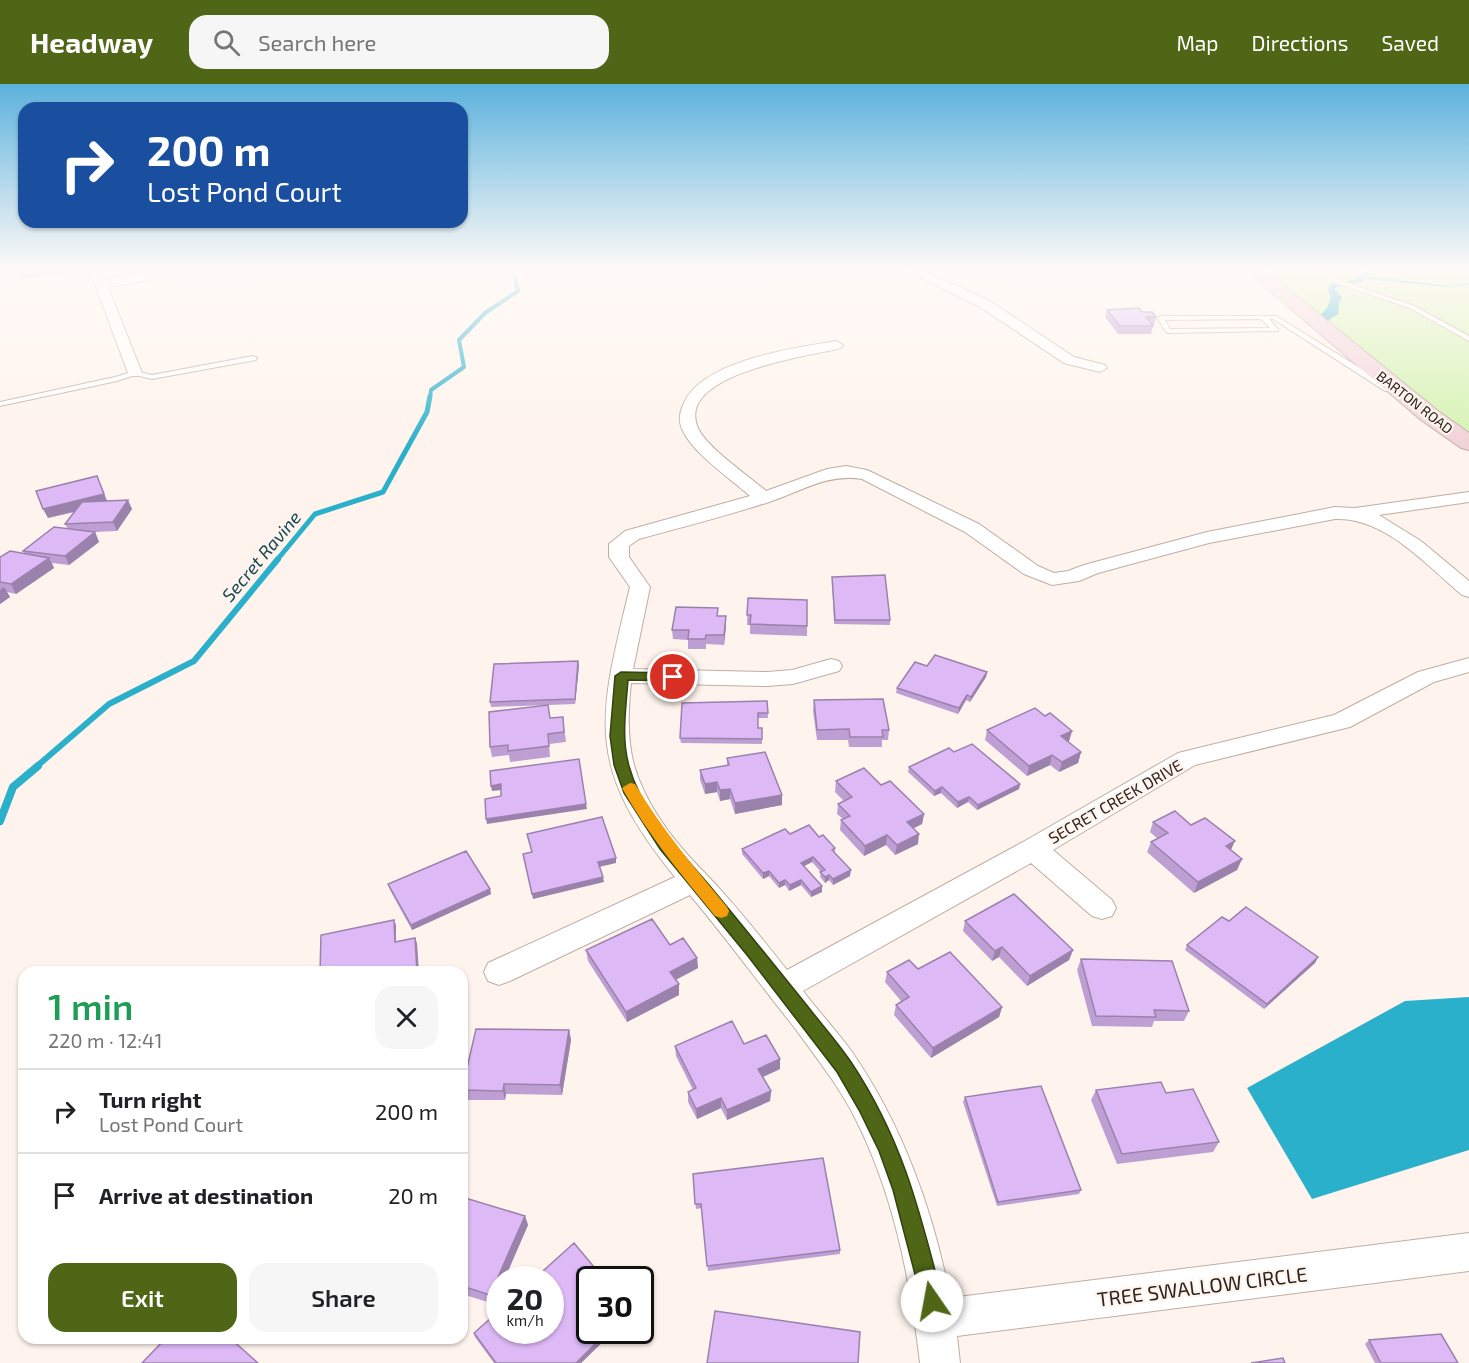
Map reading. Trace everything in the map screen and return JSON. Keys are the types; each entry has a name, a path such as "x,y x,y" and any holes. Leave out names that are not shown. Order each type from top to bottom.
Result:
{"street":[{"path":"118,328 135,373"},
{"path":"1022,328 1070,360 1100,368"},
{"name":"BARTON ROAD","path":"1323,328 1429,415 1469,443"},
{"path":"763,498 705,446 689,427 690,401 700,388 733,371 792,353 836,345"},
{"path":"940,1363 936,1319 906,1201 888,1148 843,1066 647,819 632,793 625,774 617,736 621,676 640,586 619,557 619,544 632,535 763,498 827,474 846,471 867,475 972,528 1031,570 1052,579 1072,577 1091,569 1207,538 1335,513 1355,513 1469,497"},
{"path":"1355,513 1380,522 1395,531 1469,591"},
{"name":"SECRET CREEK DRIVE","path":"782,988 1033,849 1186,759 1342,721 1426,677 1469,665"},
{"path":"621,676 767,679 793,677 831,666"},
{"path":"1033,849 1102,908"},
{"path":"499,972 695,880"},
{"name":"TREE SWALLOW CIRCLE","path":"936,1319 1469,1252"}],"lane":[{"path":"1166,328 1168,331 1276,330 1274,328"},
{"path":"1291,328 1429,415"},
{"path":"1449,328 1469,339"},
{"path":"0,404 117,379 135,373 152,377 253,358"}],"green space":[{"path":"1331,328 1469,328 1469,439"}],"water":[{"path":"1469,997 1469,1150 1312,1199 1247,1088 1405,1001"}],"building":[{"path":"97,476 104,494 43,509 36,491"},
{"path":"128,500 113,522 65,524 82,502"},
{"path":"54,527 95,532 65,556 23,551"},
{"path":"10,551 49,558 11,584 0,582 0,557"},
{"path":"885,575 890,620 835,620 832,577"},
{"path":"748,598 807,600 807,626 750,624 751,615 747,615"},
{"path":"676,607 718,608 717,616 726,616 724,635 706,635 705,639 688,639 689,630 672,630"},
{"path":"935,655 987,672 971,697 967,695 959,708 897,688 915,662 927,666"},
{"path":"578,661 575,699 490,702 494,664"},
{"path":"883,699 889,730 882,730 883,737 850,737 849,729 817,730 814,700"},
{"path":"767,701 768,713 758,713 758,728 762,728 762,739 680,738 682,703"},
{"path":"548,705 550,718 563,717 564,732 548,734 549,746 508,751 508,745 490,747 489,712"},
{"path":"1035,708 1045,716 1050,713 1072,731 1061,736 1081,752 1062,762 1052,755 1029,766 987,730"},
{"path":"972,744 1020,784 978,805 969,797 958,802 942,787 935,791 909,767 949,748 954,752"},
{"path":"765,752 782,795 735,803 730,789 720,790 717,782 705,784 700,770 729,765 727,758"},
{"path":"579,759 586,804 486,819 485,799 501,796 501,784 491,786 490,771"},
{"path":"864,768 881,785 890,781 924,814 907,822 919,834 897,845 887,835 865,846 841,820 850,816 838,804 852,797 836,781"},
{"path":"1175,811 1191,825 1205,818 1235,841 1226,846 1242,859 1198,882 1151,842 1168,833 1153,822"},
{"path":"602,817 616,858 598,862 603,877 532,894 523,854 532,852 527,834"},
{"path":"809,825 819,837 823,835 835,848 832,850 851,870 833,879 829,875 825,877 820,872 825,870 813,857 801,863 822,886 811,892 801,880 790,885 785,880 779,883 769,871 763,873 742,849 785,829 790,834"},
{"path":"466,851 490,889 411,925 388,884"},
{"path":"1014,894 1073,950 1030,976 1002,947 995,951 965,921"},
{"path":"1246,907 1318,957 1267,1004 1187,945 1222,917 1229,921"},
{"path":"652,919 670,945 683,938 697,958 670,972 679,984 626,1012 586,950"},
{"path":"394,920 395,942 415,938 417,966 320,966 321,935"},
{"path":"950,952 1002,1007 933,1048 896,1005 909,997 887,972 909,960 918,969"},
{"path":"1081,959 1172,961 1189,1011 1154,1010 1156,1017 1096,1016"},
{"path":"732,1021 744,1044 766,1035 780,1059 758,1069 771,1091 727,1110 721,1098 696,1109 688,1092 696,1088 675,1046"},
{"path":"476,1029 569,1030 560,1085 504,1084 503,1091 468,1090 468,1064"},
{"path":"1161,1082 1166,1093 1193,1089 1219,1142 1122,1154 1096,1090"},
{"path":"1041,1086 1081,1190 998,1202 965,1097"},
{"path":"823,1158 840,1250 707,1266 701,1204 695,1204 693,1174"},
{"path":"468,1199 525,1216 503,1266 486,1266 486,1294 468,1288"},
{"path":"574,1243 593,1266 576,1266 576,1344 595,1344 576,1363 496,1363 474,1333 486,1322 486,1344 564,1344 564,1266 549,1266"},
{"path":"715,1311 860,1332 858,1363 707,1363"},
{"path":"1441,1334 1458,1363 1381,1363 1369,1340"},
{"path":"160,1344 237,1344 258,1363 142,1363"},
{"path":"1283,1358 1285,1363 1251,1363"}],"waterway":[{"name":"Secret Ravine","path":"430,397 431,390 464,367 459,340 471,328"},
{"name":"Secret Ravine","path":"277,560 315,514 383,492 427,412 430,396"},
{"name":"Secret Ravine","path":"36,767 109,704 194,661 278,559"},
{"name":"Secret Ravine","path":"0,821 13,787 38,766"}],"slow traffic":[{"path":"630,788 647,819 721,911"}],"route":[{"path":"673,677 621,676 617,736 621,765 632,793 647,819 666,844 753,950 843,1066 866,1104 888,1148 903,1190 932,1301"}]}
